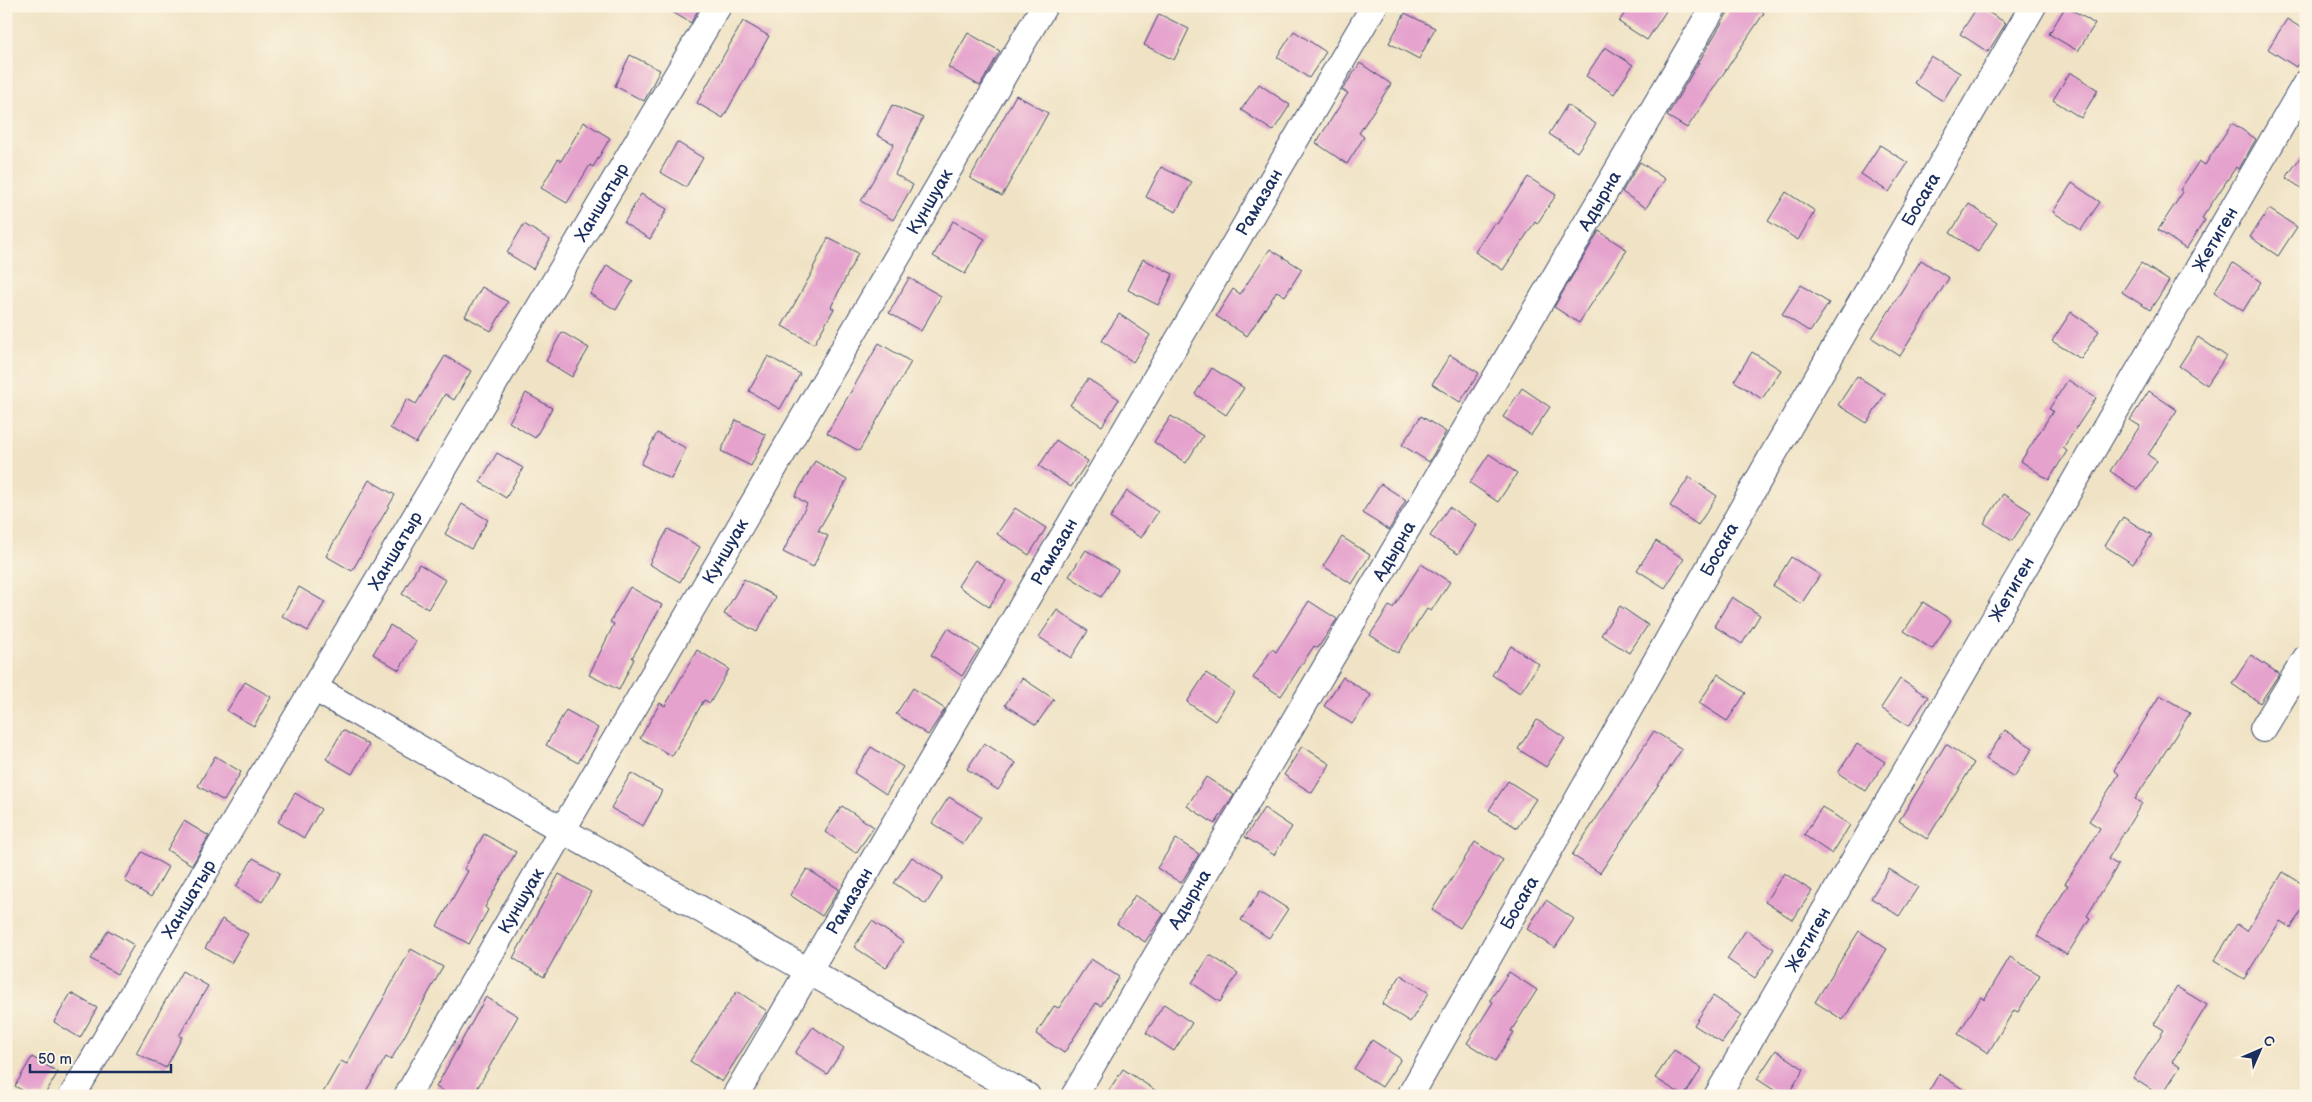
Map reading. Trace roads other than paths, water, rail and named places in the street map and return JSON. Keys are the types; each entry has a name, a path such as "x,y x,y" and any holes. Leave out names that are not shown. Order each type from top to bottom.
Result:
{"street":[{"name":"Ханшатыр","path":"72,1096 718,6"},
{"name":"Куншуак","path":"406,1096 1044,6"},
{"name":"Рамазан","path":"735,1096 1374,6"},
{"name":"Адырна","path":"1074,1096 1714,6"},
{"name":"Босаға","path":"1410,1096 1771,458 2033,6"},
{"name":"Жетиген","path":"1717,1096 2306,83"},
{"path":"2263,729 2306,658"},
{"path":"314,688 1027,1096"}]}
